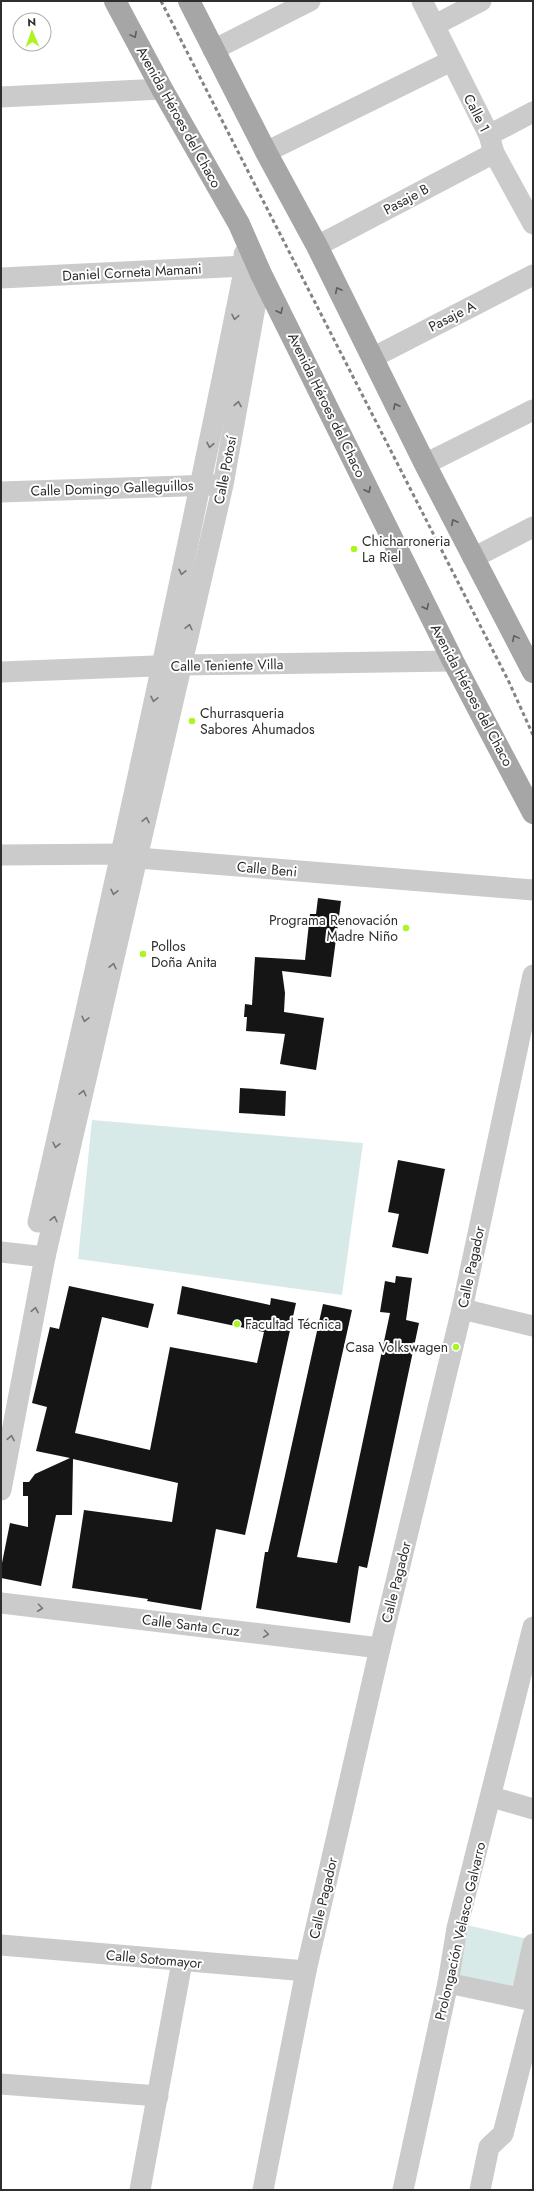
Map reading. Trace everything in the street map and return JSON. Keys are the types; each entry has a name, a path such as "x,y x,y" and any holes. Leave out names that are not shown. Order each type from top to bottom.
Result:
{"main road":[{"name":"Avenida Héroes del Chaco","path":"115,1 162,89 239,224 253,270 453,661 533,813"},
{"path":"189,1 266,152 317,246 473,558 533,670"}],"street":[{"path":"213,50 310,1"},
{"name":"Calle 1","path":"422,1 435,25 491,144 533,224"},
{"path":"435,25 481,1"},
{"path":"266,152 451,61"},
{"path":"1,97 162,89"},
{"name":"Pasaje B","path":"317,246 491,144 533,112"},
{"path":"1,1411 130,856 170,666 202,485 253,270"},
{"name":"Daniel Corneta Mamani","path":"1,278 253,270"},
{"name":"Calle Potosí","path":"170,666 223,485 253,270"},
{"name":"Pasaje A","path":"372,358 533,274"},
{"path":"425,464 533,410"},
{"name":"Calle Domingo Galleguillos","path":"1,492 223,485"},
{"path":"473,558 533,527"},
{"name":"Calle Teniente Villa","path":"1,672 170,666 453,661"},
{"name":"Calle Beni","path":"1,855 130,856 533,890"},
{"name":"Calle Pagador","path":"263,2190 306,1971 380,1648 462,1309 533,975"},
{"path":"1,1252 38,1256"},
{"path":"1,1490 38,1256"},
{"path":"462,1309 533,1326"},
{"name":"Calle Santa Cruz","path":"1,1603 380,1648"},
{"name":"Prolongación Velasco Galvarro","path":"403,2190 448,1983 458,1928 492,1797 533,1627"},
{"path":"492,1797 533,1809"},
{"path":"448,1983 527,1999 533,1944"},
{"name":"Calle Sotomayor","path":"1,1945 182,1962 306,1971"},
{"path":"140,2190 182,1962"},
{"path":"480,2190 488,2147 503,2134 533,2016"},
{"path":"1,2084 158,2096"}],"shaded area":[{"path":"92,1120 363,1143 342,1295 78,1259"},
{"path":"466,1925 533,1940 533,1992 457,1974"}],"building":[{"path":"318,898 341,901 331,977 282,971 285,993 284,1012 324,1018 316,1070 280,1064 285,1034 246,1031 247,1017 244,1017 245,1004 252,1005 255,957 305,960 310,914 316,914"},
{"path":"240,1088 286,1091 285,1116 239,1113"},
{"path":"398,1160 445,1169 428,1254 392,1247 399,1214 388,1212"},
{"path":"396,1276 412,1278 406,1320 419,1323 367,1568 359,1566 350,1623 256,1608 265,1552 268,1552 323,1304 352,1310 297,1557 337,1563 390,1313 380,1312 385,1281 395,1283"},
{"path":"69,1286 154,1304 148,1328 102,1317 75,1433 150,1450 170,1347 257,1363 264,1332 177,1314 182,1286 270,1305 271,1298 296,1303 245,1535 216,1529 201,1610 147,1601 148,1599 72,1588 84,1510 172,1522 178,1483 73,1459 72,1515 56,1515 41,1586 1,1578 1,1568 10,1523 28,1527 28,1496 23,1496 23,1482 29,1482 35,1474 70,1458 36,1451 47,1407 32,1403 50,1327 59,1329"}],"railway":[{"path":"161,1 509,682 533,735"}],"place":[{"name":"Chicharroneria La Riel","path":"354,549"},
{"name":"Churrasqueria Sabores Ahumados","path":"192,721"},
{"name":"Programa Renovación Madre Niño","path":"406,928"},
{"name":"Pollos Doña Anita","path":"143,954"},
{"name":"Facultad Técnica","path":"237,1324"},
{"name":"Casa Volkswagen","path":"456,1347"}]}
